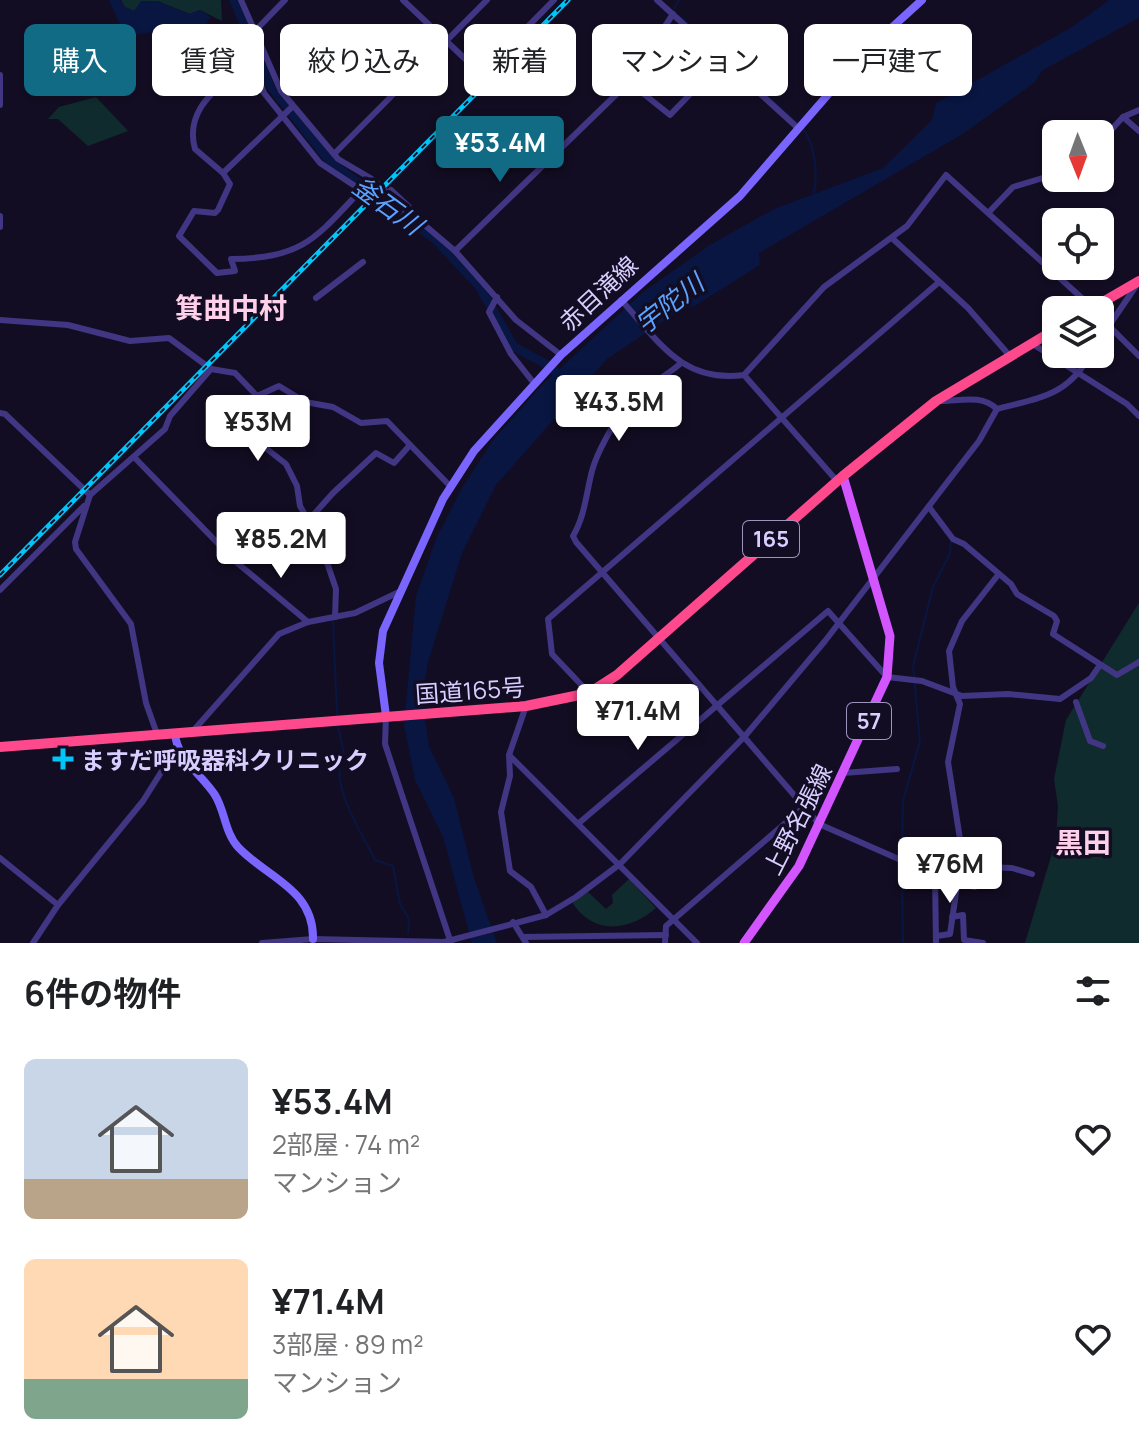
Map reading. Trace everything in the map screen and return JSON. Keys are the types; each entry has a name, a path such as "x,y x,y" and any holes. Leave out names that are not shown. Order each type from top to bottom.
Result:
{"highway":[{"path":"1114,298 1139,282"},
{"name":"国道165号","path":"0,747 390,715 475,712 526,706 589,693 617,675 840,478 936,401 1042,337"}],"main road":[{"name":"赤目滝線","path":"390,715 379,646 399,592 450,486 474,451 533,382 561,355 740,196 864,53 922,0"},
{"name":"上野名張線","path":"744,943 778,899 819,824 887,677 890,636 874,577 840,478"},
{"path":"175,733 177,747 215,796 234,842 285,884 311,912 313,939"}],"street":[{"path":"241,0 251,24"},
{"path":"262,24 285,0"},
{"path":"403,0 428,24"},
{"path":"448,38 487,0"},
{"path":"448,44 481,74 554,0"},
{"path":"657,0 685,24"},
{"path":"667,24 673,14"},
{"path":"264,56 288,110 320,163 361,190 313,241 261,260 231,259 235,271 217,273 179,236 194,211 215,213 218,210 230,184 223,173 195,149 191,124 201,102 225,84 249,57 264,93 288,110 334,154 372,179 403,215 455,251 495,300 561,355"},
{"path":"0,75 0,105"},
{"path":"334,154 391,96"},
{"path":"455,251 615,96"},
{"path":"646,96 670,115 688,96"},
{"path":"767,96 802,128"},
{"path":"223,173 288,110"},
{"path":"1114,127 1123,117 1139,110"},
{"path":"1123,117 1139,131"},
{"path":"622,301 680,364 713,376 744,375 824,287 907,226 946,175 1078,296"},
{"path":"989,212 1013,187 1042,178"},
{"path":"391,190 409,207 403,215"},
{"path":"0,216 0,227"},
{"path":"893,239 968,308 1009,355"},
{"path":"316,298 363,262"},
{"path":"1114,317 1139,282"},
{"path":"589,693 552,654 548,619 938,283"},
{"path":"495,300 490,311 511,354 533,382"},
{"path":"0,320 68,325 130,341 169,338 211,369 235,373 257,396"},
{"path":"1114,333 1139,356"},
{"path":"1031,343 1127,404 1139,416"},
{"path":"680,364 650,389 637,394 607,434 592,469 582,520 573,536 819,824 935,875 975,887 984,867 1012,868 1032,874"},
{"path":"262,943 313,939 435,942 453,939 546,915 594,884 620,864 745,736 839,623 929,507 979,441 997,409 1039,398 1073,382 1083,368"},
{"path":"157,735 146,703 131,624 76,549 90,495 165,429 170,416 211,369"},
{"path":"744,375 840,478"},
{"path":"257,396 279,386 305,402 333,407 361,423 387,421 450,486"},
{"path":"257,396 249,425 253,438 286,464 297,486 307,520 324,552 336,589 335,617"},
{"path":"936,401 973,398 991,403 997,409"},
{"path":"0,413 90,495"},
{"path":"235,561 250,541 289,542 307,520 376,453 394,463 410,445"},
{"path":"134,457 235,561 308,622"},
{"path":"0,590 86,504"},
{"path":"929,507 953,539 964,544 1017,594 1054,616 1055,636 1121,675 1133,663 1139,662"},
{"path":"935,875 936,939 950,934 962,834 948,762 959,715 959,695 953,687 949,651 962,621 998,575"},
{"path":"193,731 279,634 308,622 355,613 399,592"},
{"path":"579,823 828,611 887,677 913,679 959,695 1060,699 1091,678 1100,665"},
{"path":"1076,702 1090,741 1103,746"},
{"path":"526,706 509,755 510,776 501,812 510,871 531,887 546,915"},
{"path":"390,715 385,744 392,769 453,939"},
{"path":"33,943 58,905 143,801 177,747"},
{"path":"509,755 697,943"},
{"path":"843,773 897,769"},
{"path":"511,922 524,940 666,939 666,926 674,918 804,807"},
{"path":"0,858 58,905"},
{"path":"952,917 963,915 964,940 983,943"}],"green space":[{"path":"121,0 221,0 222,21 200,10 190,14 157,1 134,11 125,7"},
{"path":"96,97 128,131 88,146 58,119 48,119 59,107"},
{"path":"1139,603 1139,943 1025,943 1056,840 1058,806 1054,779 1066,720"},
{"path":"629,879 656,908 635,922 601,925 590,921 572,902 588,892 606,909 613,903 612,895"}],"water":[{"path":"109,0 120,0 125,7 134,11 141,1 157,1 189,14 200,10 210,17 206,24 152,24 152,32 136,34 136,24 120,24"},
{"name":"宇陀川","path":"1109,0 1139,0 1139,18 1043,70 1034,83 961,135 759,253 760,265 693,307 682,309 607,359 496,485 462,553 428,662 422,698 429,746 454,798 474,878 497,943 472,943 443,837 415,780 404,725 416,596 436,539 462,488 493,440 541,386 643,292 708,246 774,209 883,168 932,120 936,103 949,96 972,96 972,83 1072,27"}],"waterway":[{"name":"釜石川","path":"234,0 269,84 331,163 435,239 479,286 514,347 546,364 563,378"},
{"path":"673,11 679,0"},
{"path":"678,15 688,23"},
{"path":"768,96 797,123"},
{"path":"802,127 814,158 814,193"},
{"path":"307,526 315,537"},
{"path":"902,857 903,801 920,741 913,666 933,587 950,553 951,541"},
{"path":"333,620 337,715"},
{"path":"338,726 344,754 340,765 343,793 375,860 393,866 400,904 409,919 408,933"},
{"path":"902,863 903,943"}],"railway":[{"path":"0,575 568,0"}],"place":[{"name":"ますだ呼吸器科クリニック","path":"63,759"}],"district":[{"name":"箕曲中村","path":"231,307"},
{"name":"黒田","path":"1083,842"}]}
